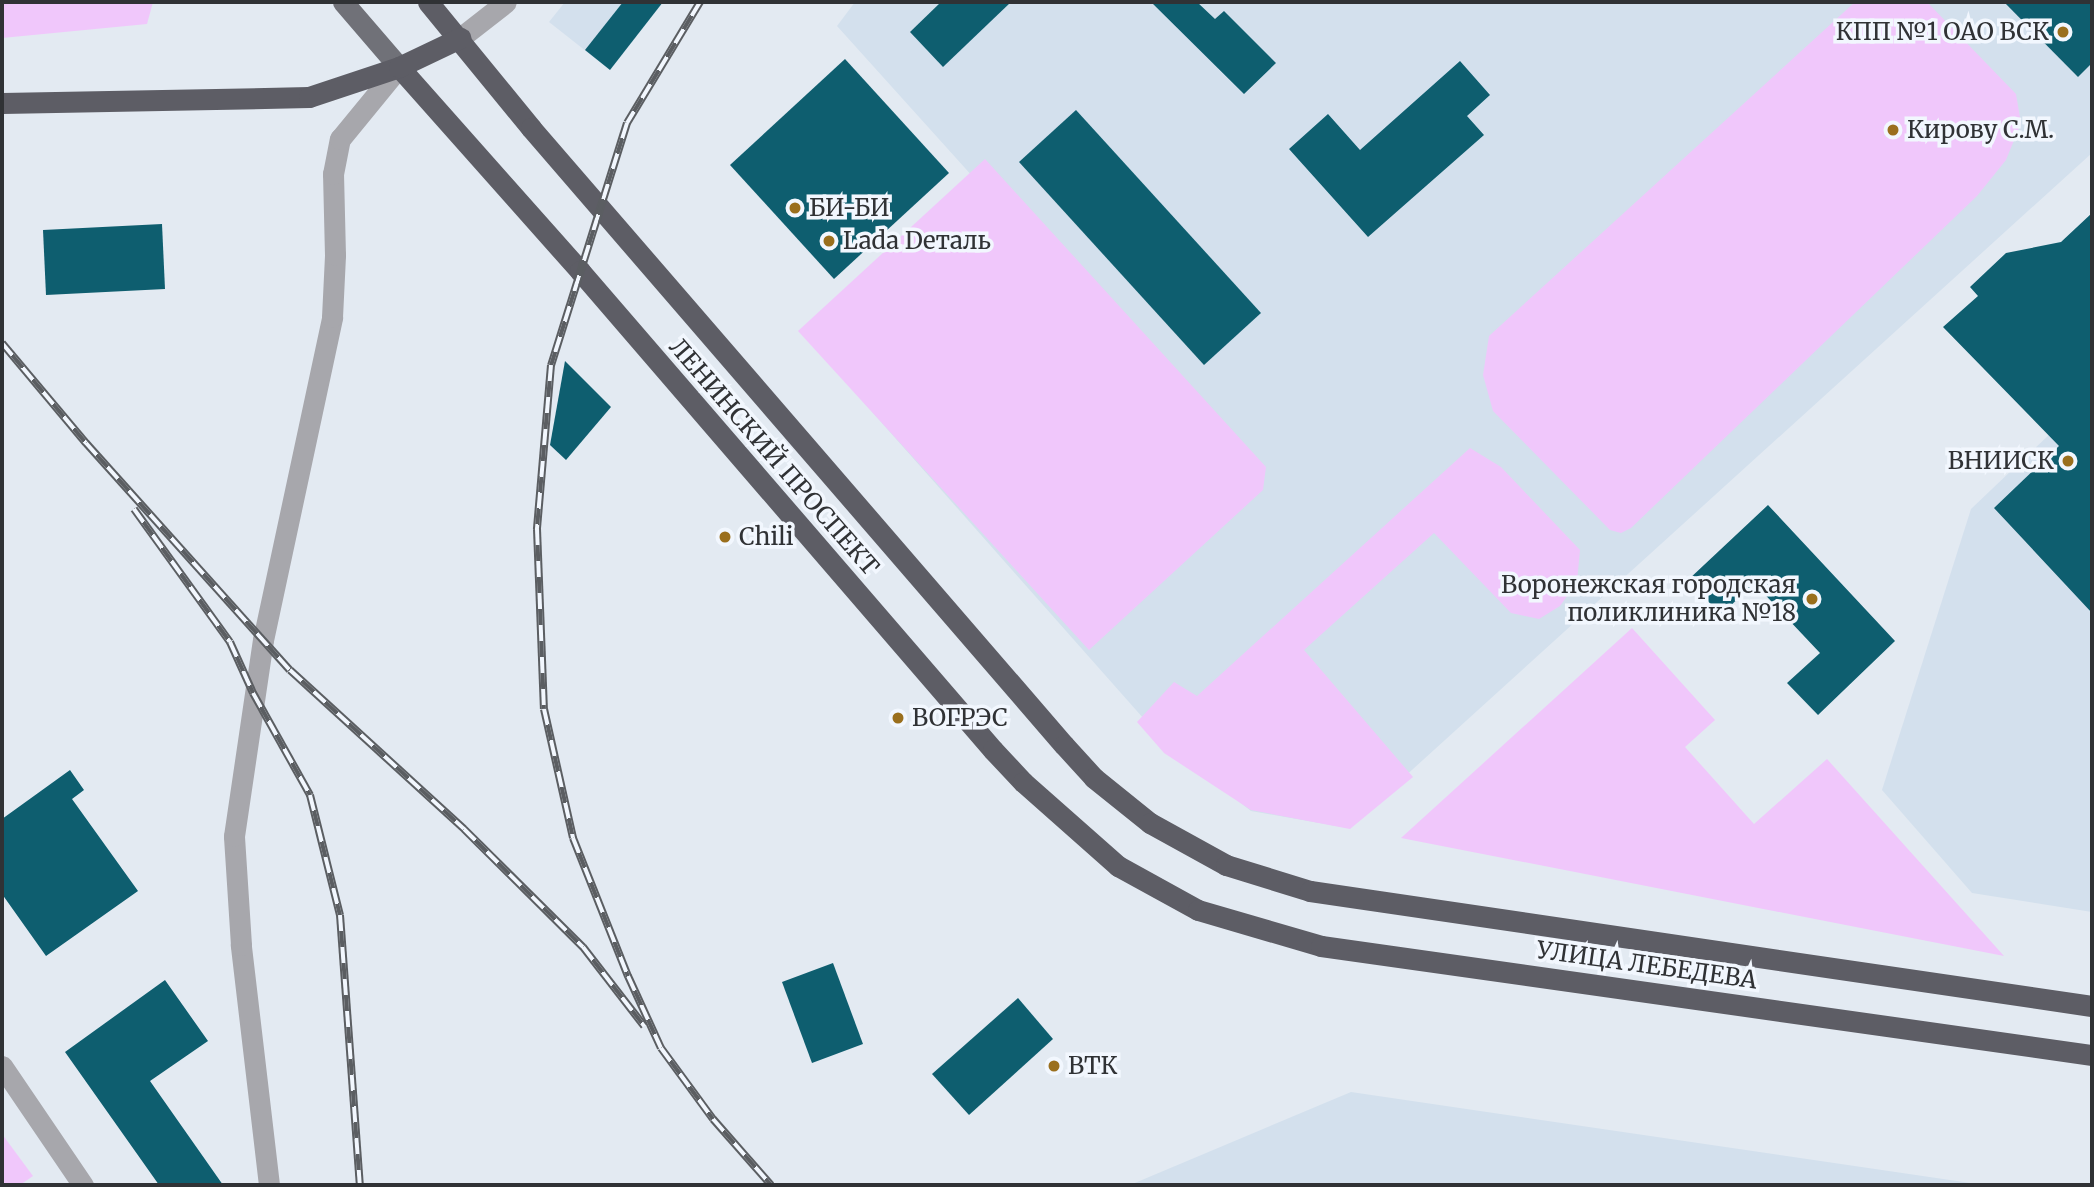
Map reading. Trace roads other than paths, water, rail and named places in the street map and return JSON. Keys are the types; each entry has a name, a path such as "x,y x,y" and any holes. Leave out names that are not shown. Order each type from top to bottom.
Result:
{"highway":[{"name":"ЛЕНИНСКИЙ ПРОСПЕКТ","path":"428,2 531,128 1094,778 1150,823 1226,865"},
{"path":"2,103 309,97 399,67 460,38"},
{"name":"ЛЕНИНСКИЙ ПРОСПЕКТ","path":"399,67 1016,774 1118,866 1198,910"},
{"name":"УЛИЦА ЛЕБЕДЕВА","path":"1226,865 1310,891 2092,1006"},
{"name":"УЛИЦА ЛЕБЕДЕВА","path":"1198,910 1321,946 2092,1055"}],"main road":[{"name":"ЛЕНИНСКИЙ ПРОСПЕКТ","path":"343,2 399,67"}],"street":[{"path":"460,38 506,2"},
{"path":"269,1185 241,945 234,836 263,640 332,317 335,255 332,174 340,139 399,67"},
{"path":"2,1066 83,1185"}],"railway":[{"path":"700,2 627,123 551,365 537,529 544,709 573,838 628,976 661,1048 713,1119 771,1185"},
{"path":"2,343 86,443 290,670 464,829 583,947 644,1026"},
{"path":"134,509 230,642 253,693 310,795 340,915 360,1185"}],"place":[{"name":"КПП №1 ОАО ВСК","path":"2063,32"},
{"name":"Кирову С.М.","path":"1893,130"},
{"name":"БИ-БИ","path":"795,208"},
{"name":"Lada Dеталь","path":"829,241"},
{"name":"ВНИИСК","path":"2068,461"},
{"name":"Chili","path":"725,537"},
{"name":"Воронежская городская поликлиника №18","path":"1812,599"},
{"name":"ВОГРЭС","path":"898,718"},
{"name":"ВТК","path":"1054,1066"}]}
